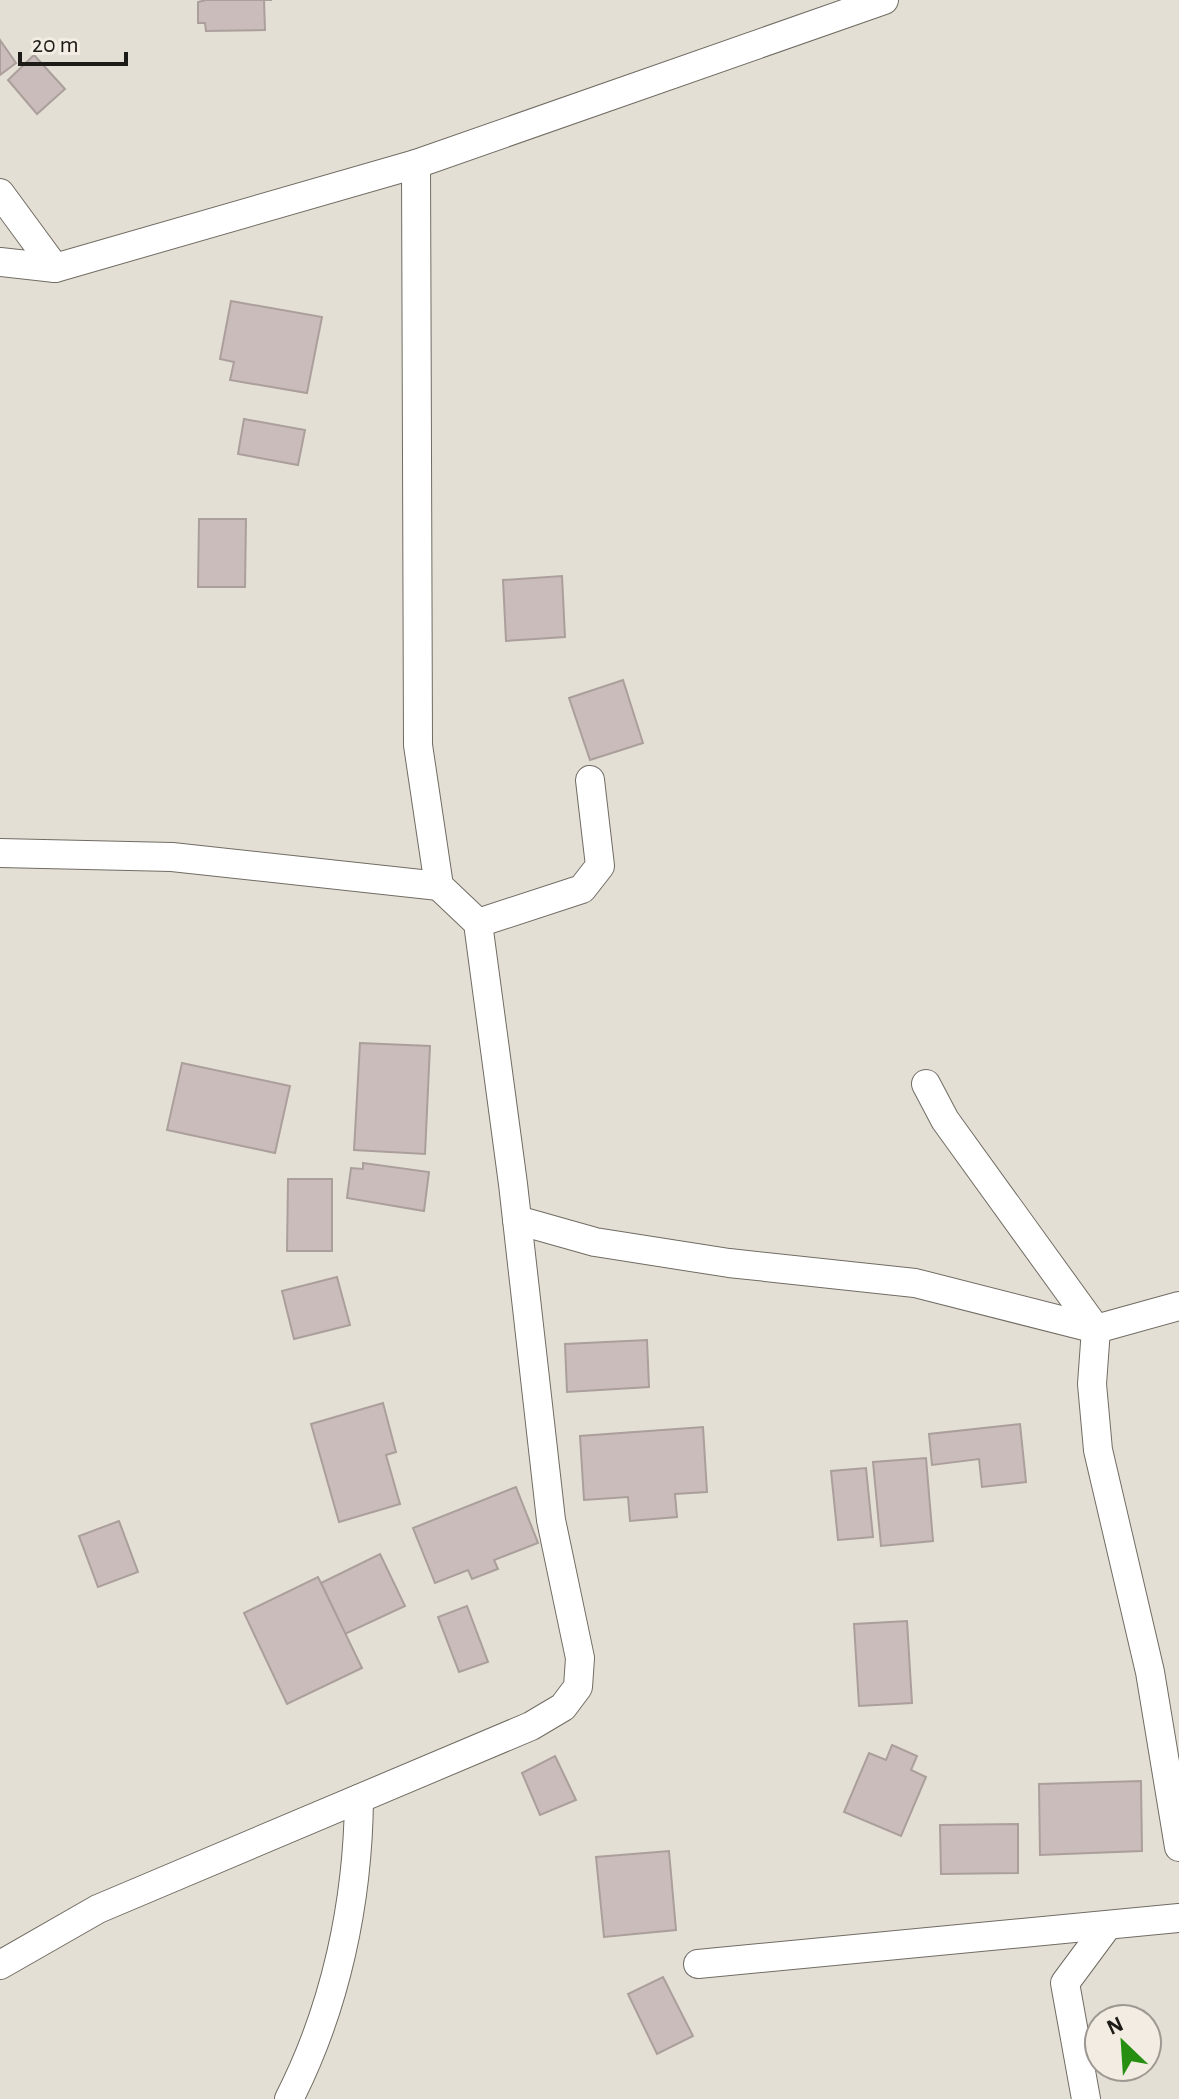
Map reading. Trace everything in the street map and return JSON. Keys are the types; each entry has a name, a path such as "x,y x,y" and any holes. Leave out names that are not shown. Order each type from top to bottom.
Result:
{"street":[{"path":"0,262 55,268 416,164 884,0"},
{"path":"416,164 418,745 439,886"},
{"path":"0,193 55,268"},
{"path":"478,923 582,889 600,866 590,780"},
{"path":"0,853 172,857 439,886 478,923 517,1220 551,1520 580,1658 578,1687 563,1707 531,1726 98,1909 0,1965"},
{"path":"926,1084 945,1120 1096,1329 1092,1384 1098,1450 1150,1672 1179,1847"},
{"path":"517,1220 595,1242 699,1259 915,1283 1096,1329 1179,1306"},
{"path":"289,2099 307,2064 347,1939 359,1799"},
{"path":"698,1964 1179,1918"},
{"path":"1086,2099 1065,1983 1108,1925"}],"building":[{"path":"264,0 265,30 206,31 205,23 198,23 198,2"},
{"path":"0,40 16,63 0,75"},
{"path":"34,55 65,89 37,114 8,80"},
{"path":"231,301 322,317 307,393 230,380 234,362 220,359"},
{"path":"244,419 305,430 298,465 238,454"},
{"path":"199,519 246,519 245,587 198,587"},
{"path":"562,576 565,637 506,641 503,580"},
{"path":"623,680 643,743 590,760 569,698"},
{"path":"360,1043 430,1046 425,1154 354,1150"},
{"path":"182,1063 290,1086 275,1153 167,1130"},
{"path":"363,1163 429,1172 424,1211 347,1198 351,1168 363,1169"},
{"path":"288,1179 332,1179 332,1251 287,1251"},
{"path":"337,1277 350,1325 294,1339 282,1291"},
{"path":"647,1340 649,1387 567,1392 565,1344"},
{"path":"383,1403 396,1452 386,1455 400,1504 339,1522 311,1424"},
{"path":"1020,1424 1026,1482 982,1487 979,1459 932,1465 929,1434"},
{"path":"703,1427 707,1492 675,1494 677,1517 630,1521 628,1497 584,1500 580,1436"},
{"path":"926,1458 933,1541 881,1546 873,1462"},
{"path":"866,1468 873,1537 838,1540 831,1471"},
{"path":"516,1487 538,1543 494,1560 498,1569 472,1579 468,1570 435,1583 413,1528"},
{"path":"119,1521 138,1572 98,1587 79,1536"},
{"path":"380,1554 405,1606 345,1634 321,1583"},
{"path":"318,1577 362,1668 287,1704 244,1613"},
{"path":"467,1606 488,1662 459,1672 438,1617"},
{"path":"907,1621 912,1703 859,1706 854,1624"},
{"path":"892,1745 917,1756 911,1770 926,1777 901,1836 844,1812 869,1753 886,1760"},
{"path":"555,1756 576,1800 540,1815 522,1773"},
{"path":"1141,1781 1142,1851 1040,1855 1039,1784"},
{"path":"1018,1824 1018,1873 941,1874 940,1825"},
{"path":"669,1851 676,1930 604,1937 596,1857"},
{"path":"663,1977 693,2036 657,2054 628,1994"}]}
